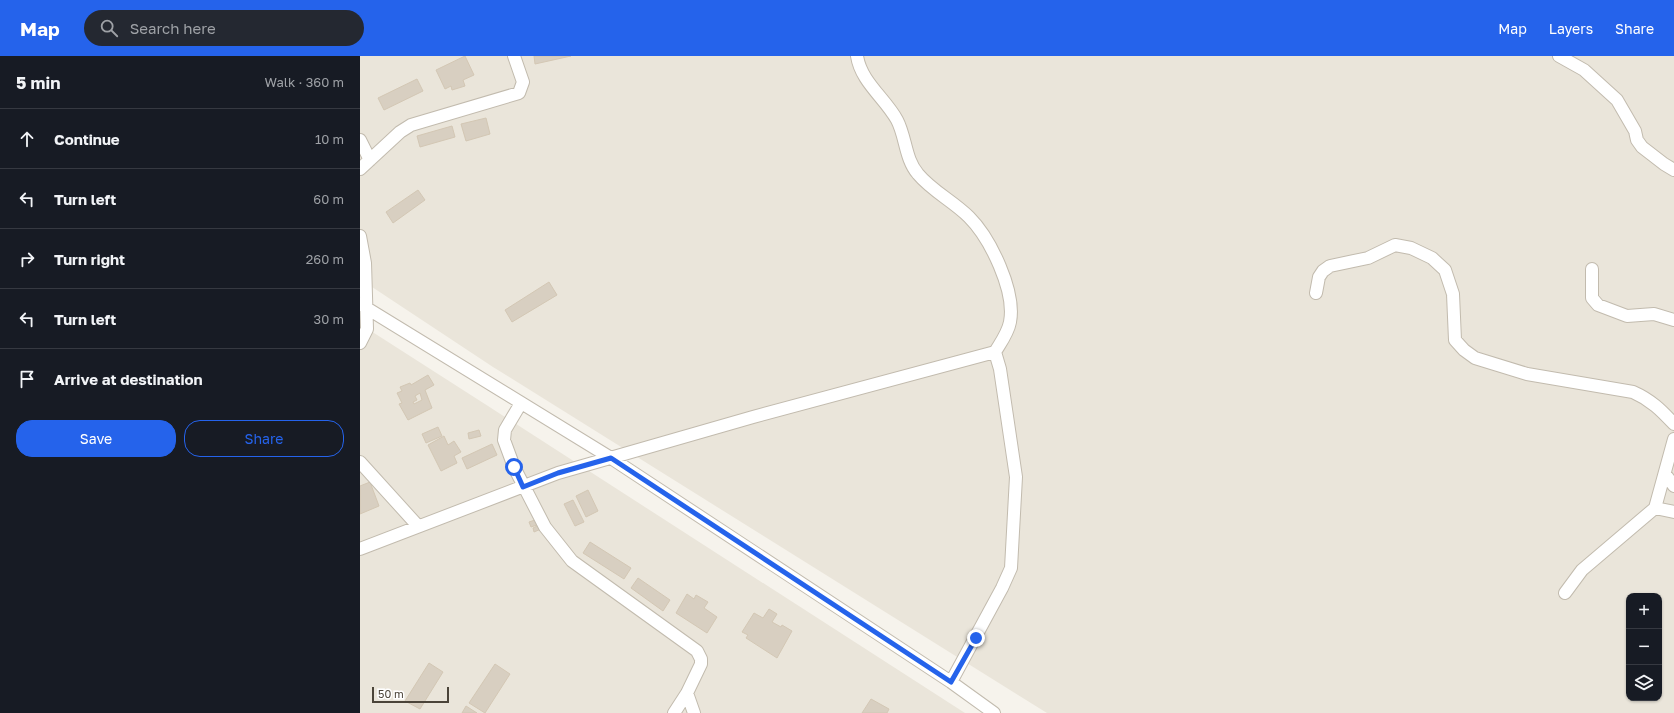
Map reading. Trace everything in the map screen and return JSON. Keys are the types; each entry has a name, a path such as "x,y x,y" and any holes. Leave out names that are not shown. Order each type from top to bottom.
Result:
{"street":[{"path":"360,169 400,132 411,125 519,93 523,82 514,56"},
{"path":"360,549 558,473 753,417 995,352 1007,332 1010,321 1011,305 1003,274 995,256 969,217 936,191 912,167 897,121 865,76 857,56"},
{"path":"1560,56 1584,70 1617,100 1635,131 1637,140 1642,147 1674,170"},
{"path":"360,140 370,160"},
{"path":"360,236 365,263 363,306 367,329 360,343"},
{"path":"1316,293 1319,277 1323,271 1330,266 1368,258 1395,245 1411,248 1432,258 1445,270 1453,294 1455,340 1464,350 1475,358 1527,374 1633,392 1648,398 1660,408 1674,424"},
{"path":"1592,269 1592,298 1598,305 1626,316 1654,314 1674,320"},
{"path":"363,306 611,458 951,682 994,713"},
{"path":"951,682 999,596 1011,568 1016,477 1000,369 995,352"},
{"path":"521,403 505,430 504,440 523,487 545,527 572,560 697,651 701,659 701,664 687,693 674,713"},
{"path":"1565,594 1582,570 1655,508 1674,439"},
{"path":"360,462 418,526"},
{"path":"1665,474 1674,486"},
{"path":"1655,508 1674,512"},
{"path":"687,693 694,713"}],"shaded area":[{"path":"360,56 1674,56 1674,713 1047,713 493,367 360,279"},
{"path":"360,324 488,406 965,713 360,713"}],"building":[{"path":"465,56 474,75 463,80 465,86 452,90 451,86 445,89 436,70"},
{"path":"534,56 571,56 535,64"},
{"path":"417,79 423,91 384,110 378,98"},
{"path":"486,118 490,134 466,141 461,124"},
{"path":"452,126 455,137 420,147 417,136"},
{"path":"418,190 425,200 393,223 386,212"},
{"path":"549,282 557,295 512,322 505,310"},
{"path":"428,375 434,385 425,390 432,408 408,420 399,404 402,403 397,393 402,391 400,387 410,383 411,385","holes":["420,393 422,400 414,404 413,402 417,400 415,396"]},
{"path":"438,427 442,436 426,443 422,434"},
{"path":"479,430 481,436 469,439 468,433"},
{"path":"444,436 448,445 454,441 461,452 454,456 457,463 441,471 428,445"},
{"path":"492,444 497,455 467,469 462,458"},
{"path":"370,482 379,506 360,514 360,486"},
{"path":"588,490 598,511 586,517 576,496"},
{"path":"573,500 584,522 575,526 564,504"},
{"path":"535,520 537,525 531,527 529,522"},
{"path":"539,525 541,529 534,532 533,528"},
{"path":"590,542 631,568 624,579 583,553"},
{"path":"638,578 670,600 663,611 631,588"},
{"path":"687,594 694,599 696,595 708,602 704,608 717,617 707,633 676,613"},
{"path":"769,609 777,614 772,622 781,627 782,625 792,631 777,658 746,638 748,635 742,632 754,613 763,618"},
{"path":"429,663 443,672 420,709 405,701"},
{"path":"495,664 510,674 485,713 469,703"},
{"path":"871,699 889,709 887,713 862,713"},
{"path":"466,706 477,713 462,713"}],"route":[{"path":"514,467 523,487 558,473 611,458 951,682 976,638"}]}
